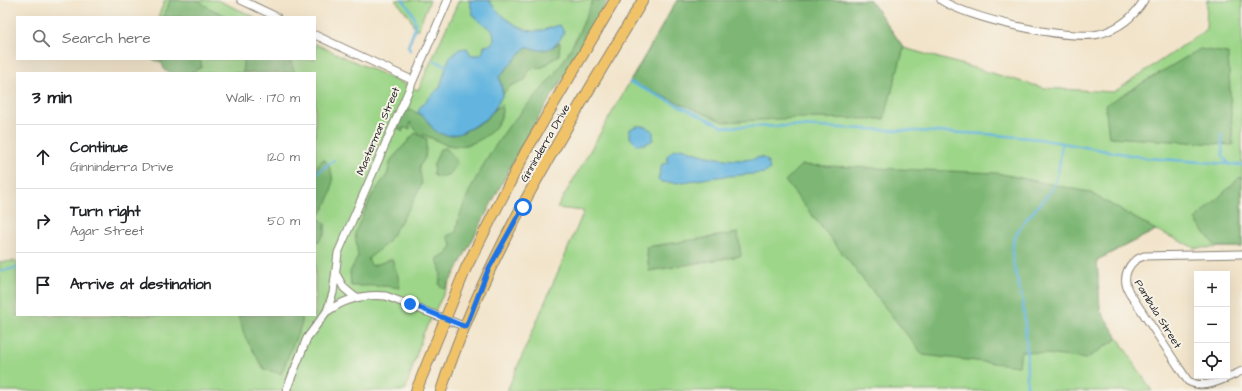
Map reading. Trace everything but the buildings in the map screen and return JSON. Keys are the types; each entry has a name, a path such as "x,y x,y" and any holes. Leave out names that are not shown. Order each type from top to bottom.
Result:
{"main road":[{"name":"Ginninderra Drive","path":"416,391 444,318 466,268 526,150 615,0"},
{"name":"Ginninderra Drive","path":"441,391 488,270 548,162 643,0"}],"street":[{"path":"241,0 275,16"},
{"name":"Masterman Street","path":"286,391 307,338 327,311 333,293 338,253 448,0"},
{"path":"941,0 967,11 1014,24 1082,36 1106,32 1120,25 1133,15 1144,0"},
{"path":"316,34 412,80"},
{"name":"Pambula Street","path":"1242,254 1144,256 1137,259 1129,267 1125,281 1129,292 1188,381 1196,384 1207,385 1242,371"},
{"path":"336,274 344,288 356,298"},
{"path":"327,311 338,304 356,298 373,295 386,296 466,327"}],"green space":[{"path":"165,0 217,0 253,16 158,16"},
{"path":"170,0 198,0 209,8 227,16 182,15 164,16"},
{"path":"395,0 430,0 418,29 415,29 409,16"},
{"path":"459,0 602,0 482,219 423,334 405,391 0,391 0,262 16,261 16,316 316,316 316,72 185,72 155,60 316,60 316,44 418,90"},
{"path":"593,0 608,0 583,46 523,143 453,277 444,289 439,285 441,273 437,258 446,255 452,246 447,236 456,232 463,206 477,177 493,149 509,126 544,87 567,56"},
{"path":"677,0 870,0 904,48 1044,88 1114,92 1206,30 1207,0 1242,0 1242,247 1195,248 1156,230 1097,260 1100,310 1152,391 507,391 584,211 557,208"},
{"path":"677,0 870,0 904,48 884,119 797,118 724,122 630,82"},
{"path":"560,42 559,55 543,67 530,69 525,80 512,85 503,94 499,77 526,47 544,49 553,47"},
{"path":"1200,49 1228,53 1233,145 1109,137 1105,105"},
{"path":"160,60 200,60 202,67 188,72 165,71"},
{"path":"244,60 290,60 295,72 243,72"},
{"path":"502,105 501,118 496,127 490,133 476,142 460,146 444,144 418,133 410,122 410,129 402,128 403,132 397,128 404,111 411,110 426,117 429,123 462,133 484,121 496,108"},
{"path":"415,133 427,139 425,158 419,167 422,183 412,204 387,243 368,259 372,266 392,259 398,276 400,288 382,286 351,286 350,272 358,256 355,233 372,195 387,175 391,160"},
{"path":"446,148 455,158 457,164 450,174 437,178 433,174 434,164 440,149"},
{"path":"324,159 332,173 333,181 330,196 318,217 325,224 325,233 319,241 316,241 316,178 318,164"},
{"path":"801,165 997,173 1089,192 1156,230 1097,260 1100,310 1118,338 1086,359 1021,351 1019,366 923,355 785,181"},
{"path":"1240,177 1242,177 1242,247 1216,247 1195,220"},
{"path":"738,233 741,256 649,271 646,247"},
{"path":"238,316 300,316 302,323 281,374 264,369 245,337"}],"water":[{"path":"469,0 489,0 508,20 526,30 539,31 560,25 564,32 554,46 544,50 526,47 499,77 503,94 492,112 480,123 463,132 445,135 434,130 424,117 418,113 420,107 440,87 449,58 459,49 467,48 471,55 479,55 483,52 484,46 490,45 494,40 493,31 474,17"},
{"path":"637,126 644,126 653,131 653,140 646,144 637,145 630,138 630,129"},
{"path":"682,148 711,157 731,160 761,157 767,160 770,169 765,173 717,177 676,183 661,182 658,179 662,164 668,163 667,156 673,150"}],"waterway":[{"path":"403,0 412,11 415,22 414,32 408,46 410,50"},
{"path":"433,60 447,66"},
{"path":"630,82 724,127 793,126 986,134 1039,139 1147,158 1242,165"},
{"path":"1221,135 1223,156 1230,165"},
{"path":"1027,391 1025,322 1022,299 1013,262 1012,247 1018,231 1047,196 1056,180 1062,143"},
{"path":"316,173 334,160"},
{"path":"0,271 16,268"}],"route":[{"path":"410,304 466,327 488,270 523,207"}]}
